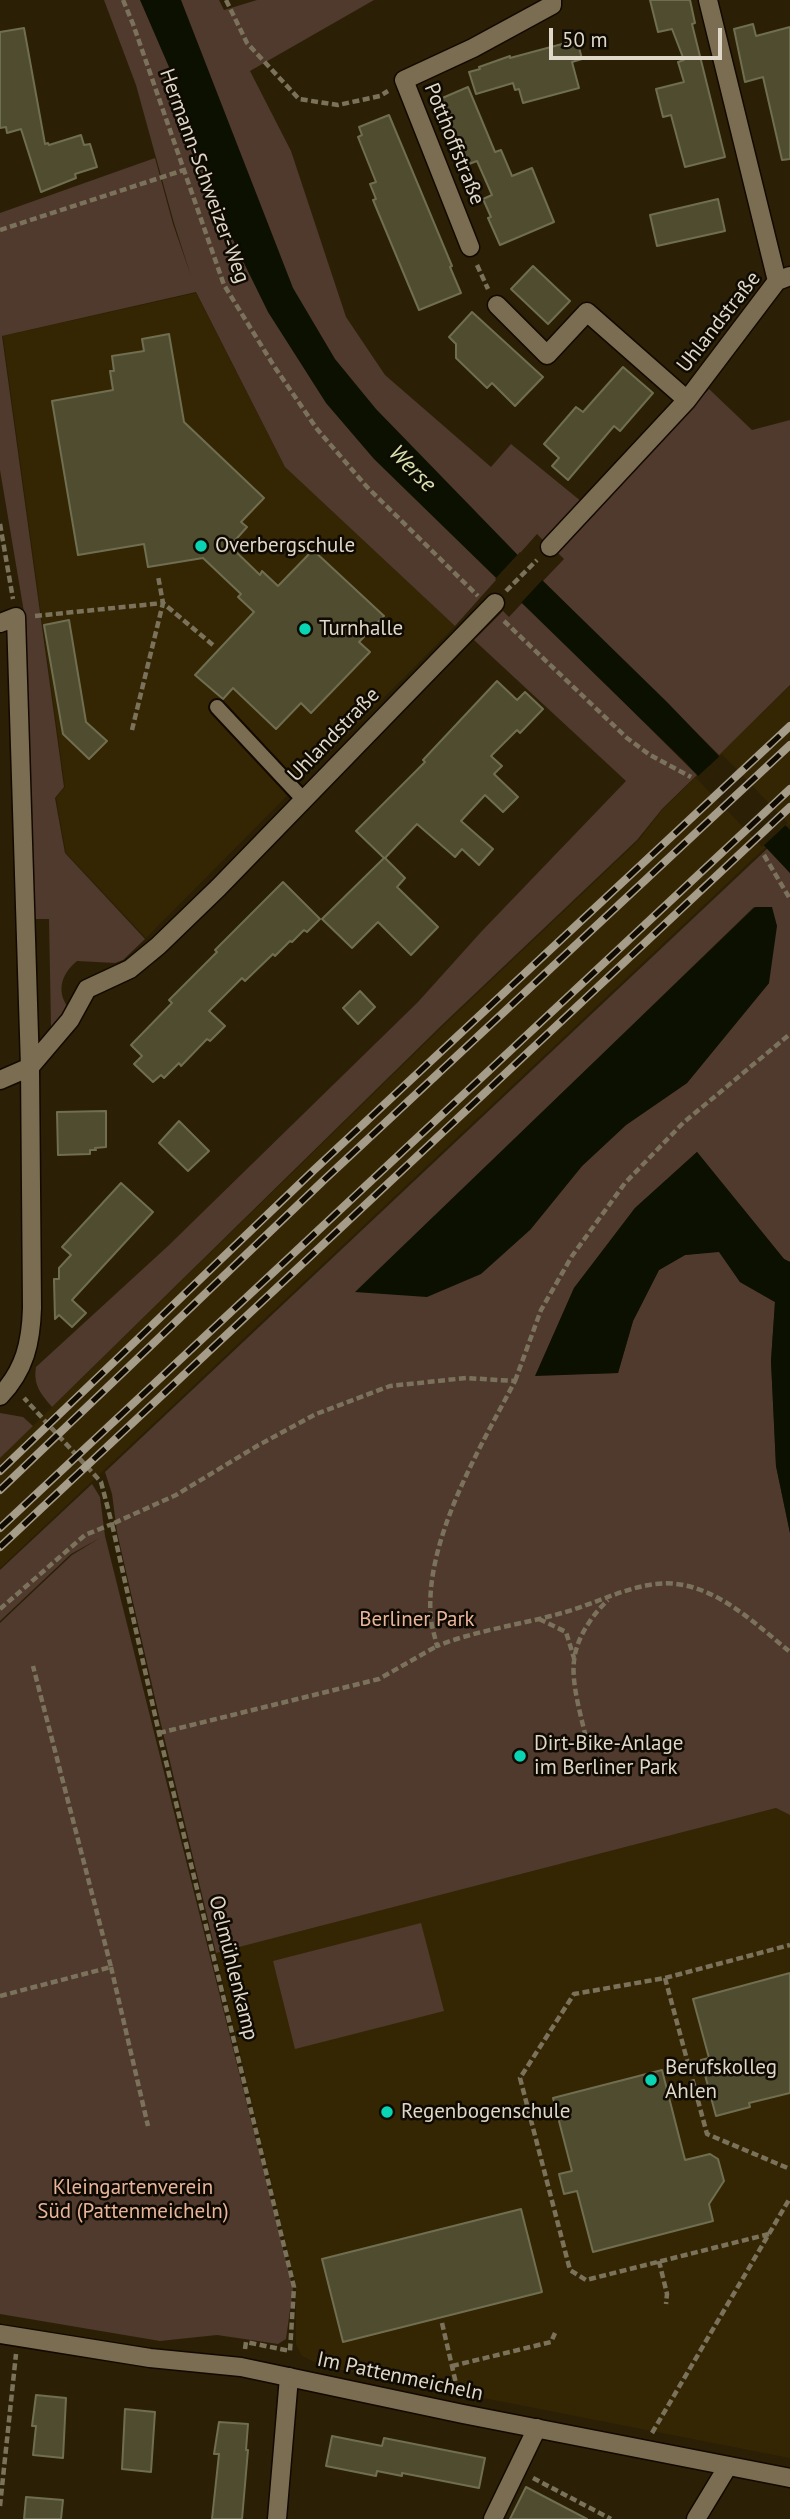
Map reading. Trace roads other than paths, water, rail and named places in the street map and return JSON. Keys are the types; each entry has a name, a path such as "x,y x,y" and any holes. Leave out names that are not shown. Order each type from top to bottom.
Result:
{"street":[{"name":"Potthoffstraße","path":"470,247 404,80 473,48 552,5 552,0"},
{"path":"708,0 783,279"},
{"name":"Uhlandstraße","path":"550,547 688,400 783,279"},
{"name":"Uhlandstraße","path":"497,305 547,355 587,312 688,400"},
{"name":"Uhlandstraße","path":"0,1080 30,1067 69,1020 87,989 130,969 158,946 218,888 493,605"},
{"path":"6,1390 23,1364 31,1336 30,1067 8,620"},
{"name":"Im Pattenmeicheln","path":"9,2335 150,2358 241,2367 790,2478"},
{"path":"277,2519 289,2377"},
{"path":"493,2519 537,2428"},
{"path":"696,2519 728,2466"}],"lane":[{"path":"217,707 303,799"}],"water":[{"name":"Werse","path":"140,0 181,0 293,288 335,359 376,409 790,830 790,873 684,761 374,459 326,403 268,312 240,255 209,186 169,67"},
{"path":"755,907 772,907 777,926 769,983 687,1083 626,1125 582,1166 530,1230 481,1274 427,1297 355,1292"},
{"path":"697,1152 784,1259 790,1262 790,1533 776,1466 771,1361 775,1302 740,1282 719,1252 685,1255 659,1270 633,1321 618,1373 535,1376 574,1288 635,1208"}],"railway":[{"path":"0,1471 314,1170 790,726"},
{"path":"0,1490 324,1180 790,745"},
{"path":"0,1528 790,789"},
{"path":"0,1547 790,807"}],"place":[{"name":"Overbergschule","path":"201,546"},
{"name":"Turnhalle","path":"305,629"},
{"name":"Dirt-Bike-Anlage im Berliner Park","path":"520,1756"},
{"name":"Berufskolleg Ahlen","path":"651,2080"},
{"name":"Regenbogenschule","path":"387,2112"}],"park label":[{"name":"Berliner Park","path":"417,1620"},
{"name":"Kleingartenverein Süd (Pattenmeicheln)","path":"133,2200"}]}
